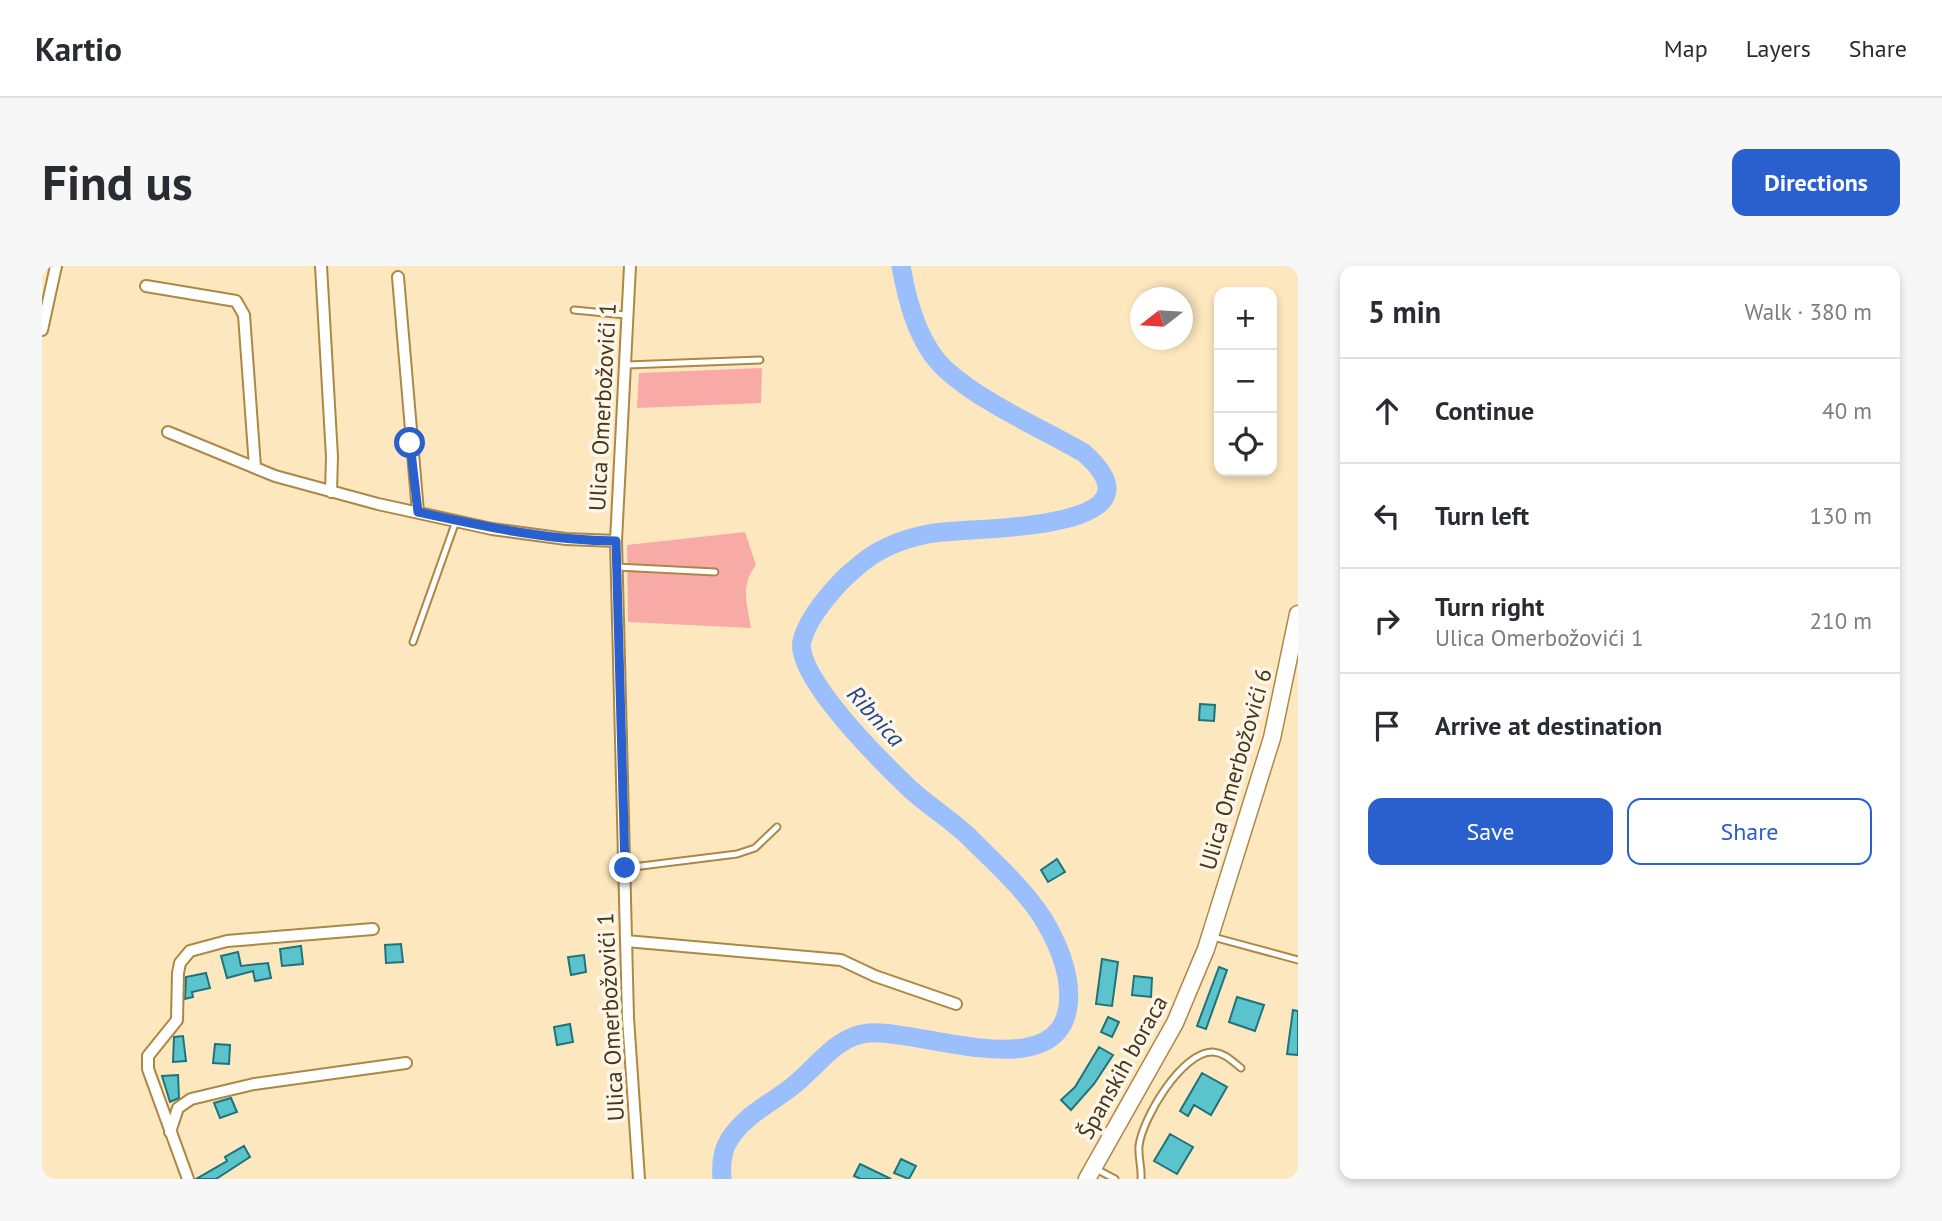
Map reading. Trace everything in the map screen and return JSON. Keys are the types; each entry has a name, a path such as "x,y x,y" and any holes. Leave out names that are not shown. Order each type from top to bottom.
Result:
{"main road":[{"name":"Ulica Omerbožovići 6","path":"1196,975 1211,936 1272,738 1298,614"},
{"name":"Španskih boraca","path":"1090,1173 1175,1023 1196,975"}],"street":[{"path":"42,330 56,266"},
{"path":"321,266 332,444 331,492"},
{"name":"Ulica Omerbožovići 1","path":"630,266 616,541 628,1018 639,1179"},
{"path":"398,277 418,512"},
{"path":"146,286 236,301 241,306 244,315 255,467"},
{"path":"168,432 255,467 331,492 456,520 566,538 616,541"},
{"path":"188,1179 154,1090 148,1056 177,1020 176,982 180,963 190,950 227,941 373,929"},
{"path":"626,941 841,960 875,976 956,1004"},
{"path":"170,1132 178,1108 191,1099 254,1084 406,1063"}],"lane":[{"path":"574,310 629,315"},
{"path":"627,365 760,360"},
{"path":"413,642 456,520"},
{"path":"617,567 715,572"},
{"path":"625,868 737,854 755,848 777,827"},
{"path":"1211,936 1298,960"},
{"path":"1141,1179 1139,1147 1145,1123 1182,1068 1200,1054 1210,1052 1222,1054 1241,1068"},
{"path":"1090,1173 1115,1179"}],"shaded area":[{"path":"762,368 761,403 637,408 639,373"},
{"path":"745,532 756,565 746,587 751,628 628,622 627,545"}],"building":[{"path":"1200,704 1215,705 1214,721 1199,720"},
{"path":"1057,859 1065,872 1048,882 1041,870"},
{"path":"401,944 403,962 386,963 385,945"},
{"path":"301,946 303,964 282,966 280,949"},
{"path":"238,952 241,966 268,963 271,978 255,981 253,971 227,978 221,956"},
{"path":"584,955 586,972 571,975 568,957"},
{"path":"1102,959 1118,962 1112,1006 1096,1004"},
{"path":"1219,967 1227,970 1206,1029 1197,1026"},
{"path":"206,973 210,988 192,992 193,997 185,999 186,977"},
{"path":"1134,976 1152,978 1151,997 1132,995"},
{"path":"1237,997 1264,1005 1255,1031 1229,1022"},
{"path":"1293,1010 1298,1011 1298,1055 1287,1054"},
{"path":"1108,1017 1119,1022 1112,1037 1101,1032"},
{"path":"570,1024 573,1042 557,1045 554,1027"},
{"path":"183,1036 186,1061 173,1062 174,1037"},
{"path":"215,1044 230,1045 229,1064 213,1063"},
{"path":"1099,1047 1113,1055 1094,1084 1071,1110 1061,1100 1075,1087"},
{"path":"1202,1073 1227,1087 1211,1115 1194,1105 1188,1116 1180,1111"},
{"path":"178,1075 179,1098 170,1102 162,1076"},
{"path":"231,1098 237,1112 220,1118 214,1103"},
{"path":"1170,1134 1193,1147 1177,1174 1154,1161"},
{"path":"244,1146 250,1157 216,1179 196,1179 227,1161 225,1157"},
{"path":"901,1159 916,1166 909,1179 894,1173"},
{"path":"860,1164 891,1179 861,1179 854,1176"}],"waterway":[{"name":"Ribnica","path":"722,1179 725,1149 742,1123 794,1085 847,1039 869,1033 894,1034 994,1049 1025,1048 1050,1038 1065,1018 1068,984 1065,966 1047,925 1035,907 970,838 909,788 862,740 825,696 803,656 802,641 805,631 817,611 849,573 881,550 928,534 1054,521 1085,513 1104,499 1105,480 1084,453 976,393 936,359 915,321 901,266"}],"route":[{"path":"410,443 418,512 492,528 594,541 616,541 625,868"}]}
